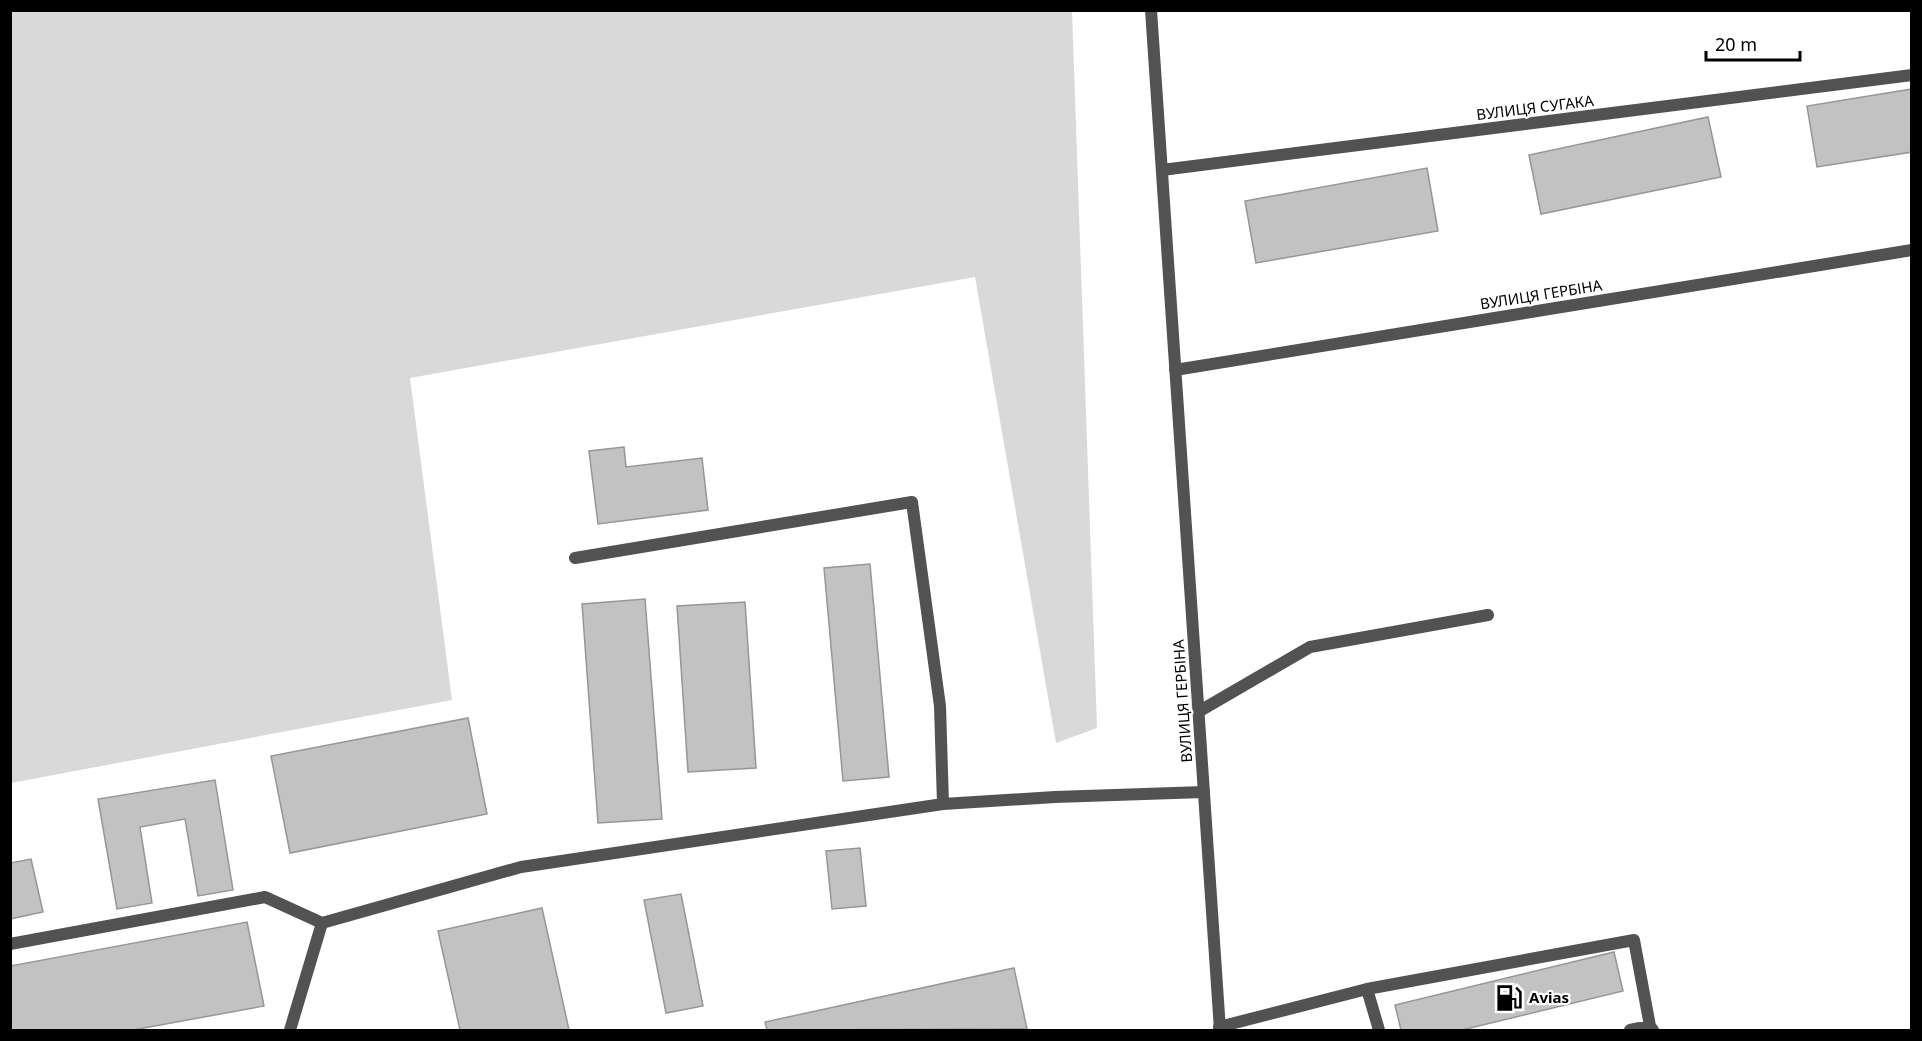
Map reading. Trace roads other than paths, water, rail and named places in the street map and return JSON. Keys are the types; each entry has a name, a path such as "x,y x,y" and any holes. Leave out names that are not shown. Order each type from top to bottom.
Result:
{"street":[{"name":"ВУЛИЦЯ ГЕРБІНА","path":"1151,10 1220,1029"},
{"name":"ВУЛИЦЯ СУГАКА","path":"1162,170 1911,75"},
{"name":"ВУЛИЦЯ ГЕРБІНА","path":"1175,370 1911,250"},
{"path":"575,558 912,502 940,706 943,804"},
{"path":"1198,712 1310,647 1488,615"},
{"path":"10,944 265,897 322,923 521,867 943,804 1055,797 1204,792"},
{"path":"291,1030 322,923"},
{"path":"1220,1029 1367,989 1634,940 1652,1028 1630,1030"},
{"path":"1367,989 1379,1030"}],"place":[{"name":"Avias","path":"1509,998"}]}
